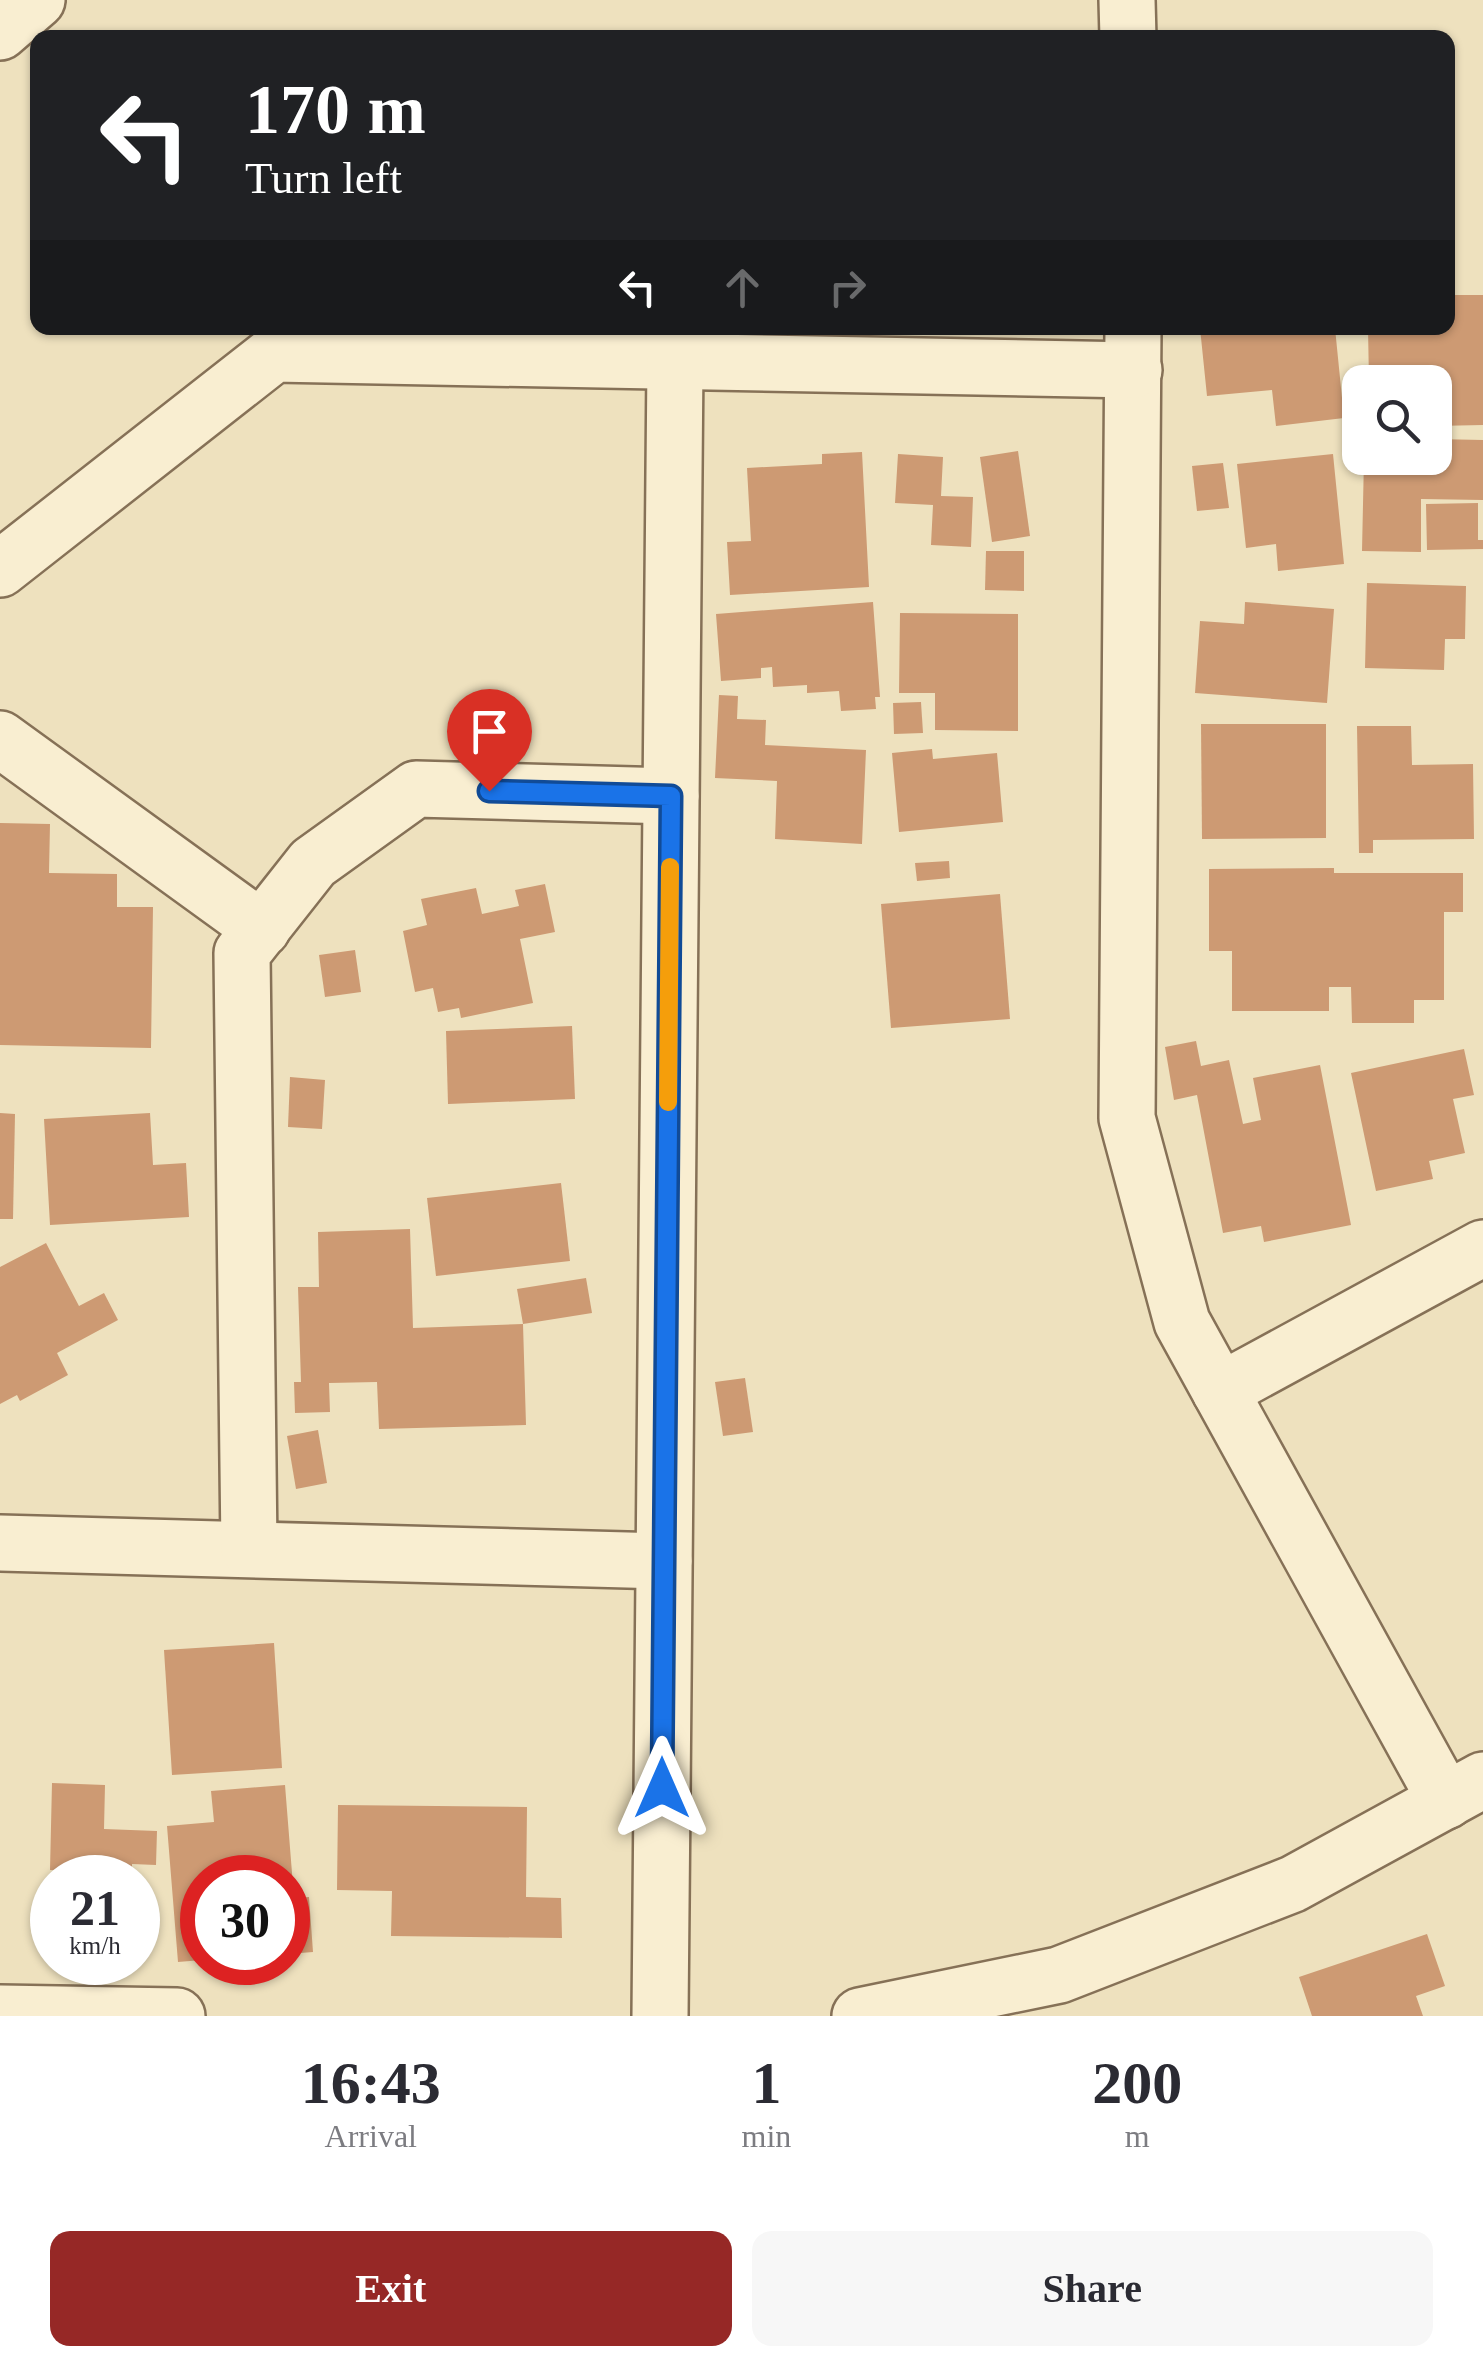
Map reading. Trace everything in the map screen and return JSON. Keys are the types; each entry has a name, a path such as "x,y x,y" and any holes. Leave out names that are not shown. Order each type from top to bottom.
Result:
{"street":[{"path":"0,32 37,0"},
{"path":"1128,0 1128,30"},
{"path":"0,570 274,354 674,362 1133,349 1127,1118 1182,1322 1220,1392 1464,1790 1293,1884 1058,1975 860,2016"},
{"path":"660,2016 674,362"},
{"path":"0,739 262,929"},
{"path":"249,1550 242,953 312,863 416,789 671,796"},
{"path":"1220,1392 1483,1248"},
{"path":"0,1543 664,1561"},
{"path":"0,2013 177,2016"}],"building":[{"path":"1455,295 1483,295 1483,425 1452,426 1452,365 1369,365 1368,335 1455,335"},
{"path":"1201,335 1336,335 1342,418 1276,426 1272,390 1207,396"},
{"path":"1452,439 1483,440 1483,500 1421,499 1421,552 1362,551 1364,475 1452,475"},
{"path":"1018,451 1030,536 992,542 980,457"},
{"path":"862,452 869,587 730,595 727,542 751,541 747,468 822,464 822,454"},
{"path":"898,454 943,457 941,496 973,497 971,547 931,545 933,505 895,503"},
{"path":"1333,454 1344,564 1278,571 1276,544 1246,548 1237,464"},
{"path":"1223,463 1229,508 1197,511 1192,466"},
{"path":"1478,503 1478,540 1483,540 1483,549 1427,550 1426,504"},
{"path":"986,551 1024,551 1024,591 985,590"},
{"path":"1367,583 1466,586 1465,639 1445,639 1444,670 1365,668"},
{"path":"873,602 880,697 875,697 876,709 841,711 839,691 807,693 807,685 773,687 772,667 761,668 761,678 721,681 716,614"},
{"path":"1245,602 1334,609 1327,703 1195,693 1200,621 1244,624"},
{"path":"900,613 1018,614 1018,731 935,730 935,693 899,693"},
{"path":"719,695 738,696 737,719 766,720 765,745 866,750 862,844 775,839 777,781 715,778"},
{"path":"921,702 923,733 894,734 893,703"},
{"path":"1201,724 1326,724 1326,838 1202,839"},
{"path":"1357,726 1411,726 1412,765 1473,764 1474,839 1373,840 1373,853 1359,853"},
{"path":"932,749 933,759 997,753 1003,822 899,832 892,753"},
{"path":"0,823 50,824 49,873 117,874 117,907 153,907 151,1048 0,1045"},
{"path":"949,861 950,878 917,881 915,863"},
{"path":"1334,868 1334,873 1463,873 1463,912 1444,912 1444,1000 1414,1000 1414,1023 1352,1023 1351,987 1329,987 1329,1011 1232,1011 1232,951 1209,951 1209,869"},
{"path":"545,884 555,932 520,939 533,1003 461,1018 459,1008 438,1012 433,988 415,992 403,931 427,925 421,899 476,888 482,914 519,906 515,890"},
{"path":"1000,894 1010,1019 891,1028 881,904"},
{"path":"355,950 361,992 325,997 319,955"},
{"path":"572,1026 575,1099 448,1104 446,1031"},
{"path":"1196,1041 1201,1066 1229,1060 1243,1124 1261,1120 1253,1078 1320,1065 1351,1225 1264,1242 1261,1226 1223,1233 1197,1095 1174,1100 1165,1047"},
{"path":"1464,1049 1474,1095 1453,1099 1465,1153 1429,1161 1433,1179 1376,1191 1351,1073"},
{"path":"290,1077 325,1080 322,1129 288,1127"},
{"path":"0,1113 15,1114 13,1219 0,1219"},
{"path":"150,1113 153,1165 186,1163 189,1217 50,1225 44,1119"},
{"path":"561,1183 570,1261 436,1276 427,1198"},
{"path":"410,1229 413,1328 523,1324 526,1425 379,1429 377,1382 329,1383 330,1412 295,1413 294,1382 301,1382 298,1287 319,1287 318,1232"},
{"path":"46,1243 79,1306 104,1293 118,1320 57,1353 68,1375 20,1401 17,1395 0,1404 0,1267"},
{"path":"586,1278 592,1313 523,1324 517,1289"},
{"path":"745,1378 753,1432 723,1436 715,1382"},
{"path":"318,1430 327,1483 296,1489 287,1436"},
{"path":"274,1643 282,1768 172,1775 164,1650"},
{"path":"52,1783 105,1785 104,1829 157,1831 156,1855 50,1855"},
{"path":"285,1785 291,1855 180,1855 178,1962 167,1826 214,1822 211,1791"},
{"path":"338,1805 527,1807 526,1897 561,1898 562,1938 391,1936 392,1891 337,1890"},
{"path":"1427,1934 1445,1986 1416,1996 1423,2016 1312,2016 1299,1977"}],"slow traffic":[{"path":"668,1102 670,867"}],"route":[{"path":"489,791 671,796 662,1788"}]}
